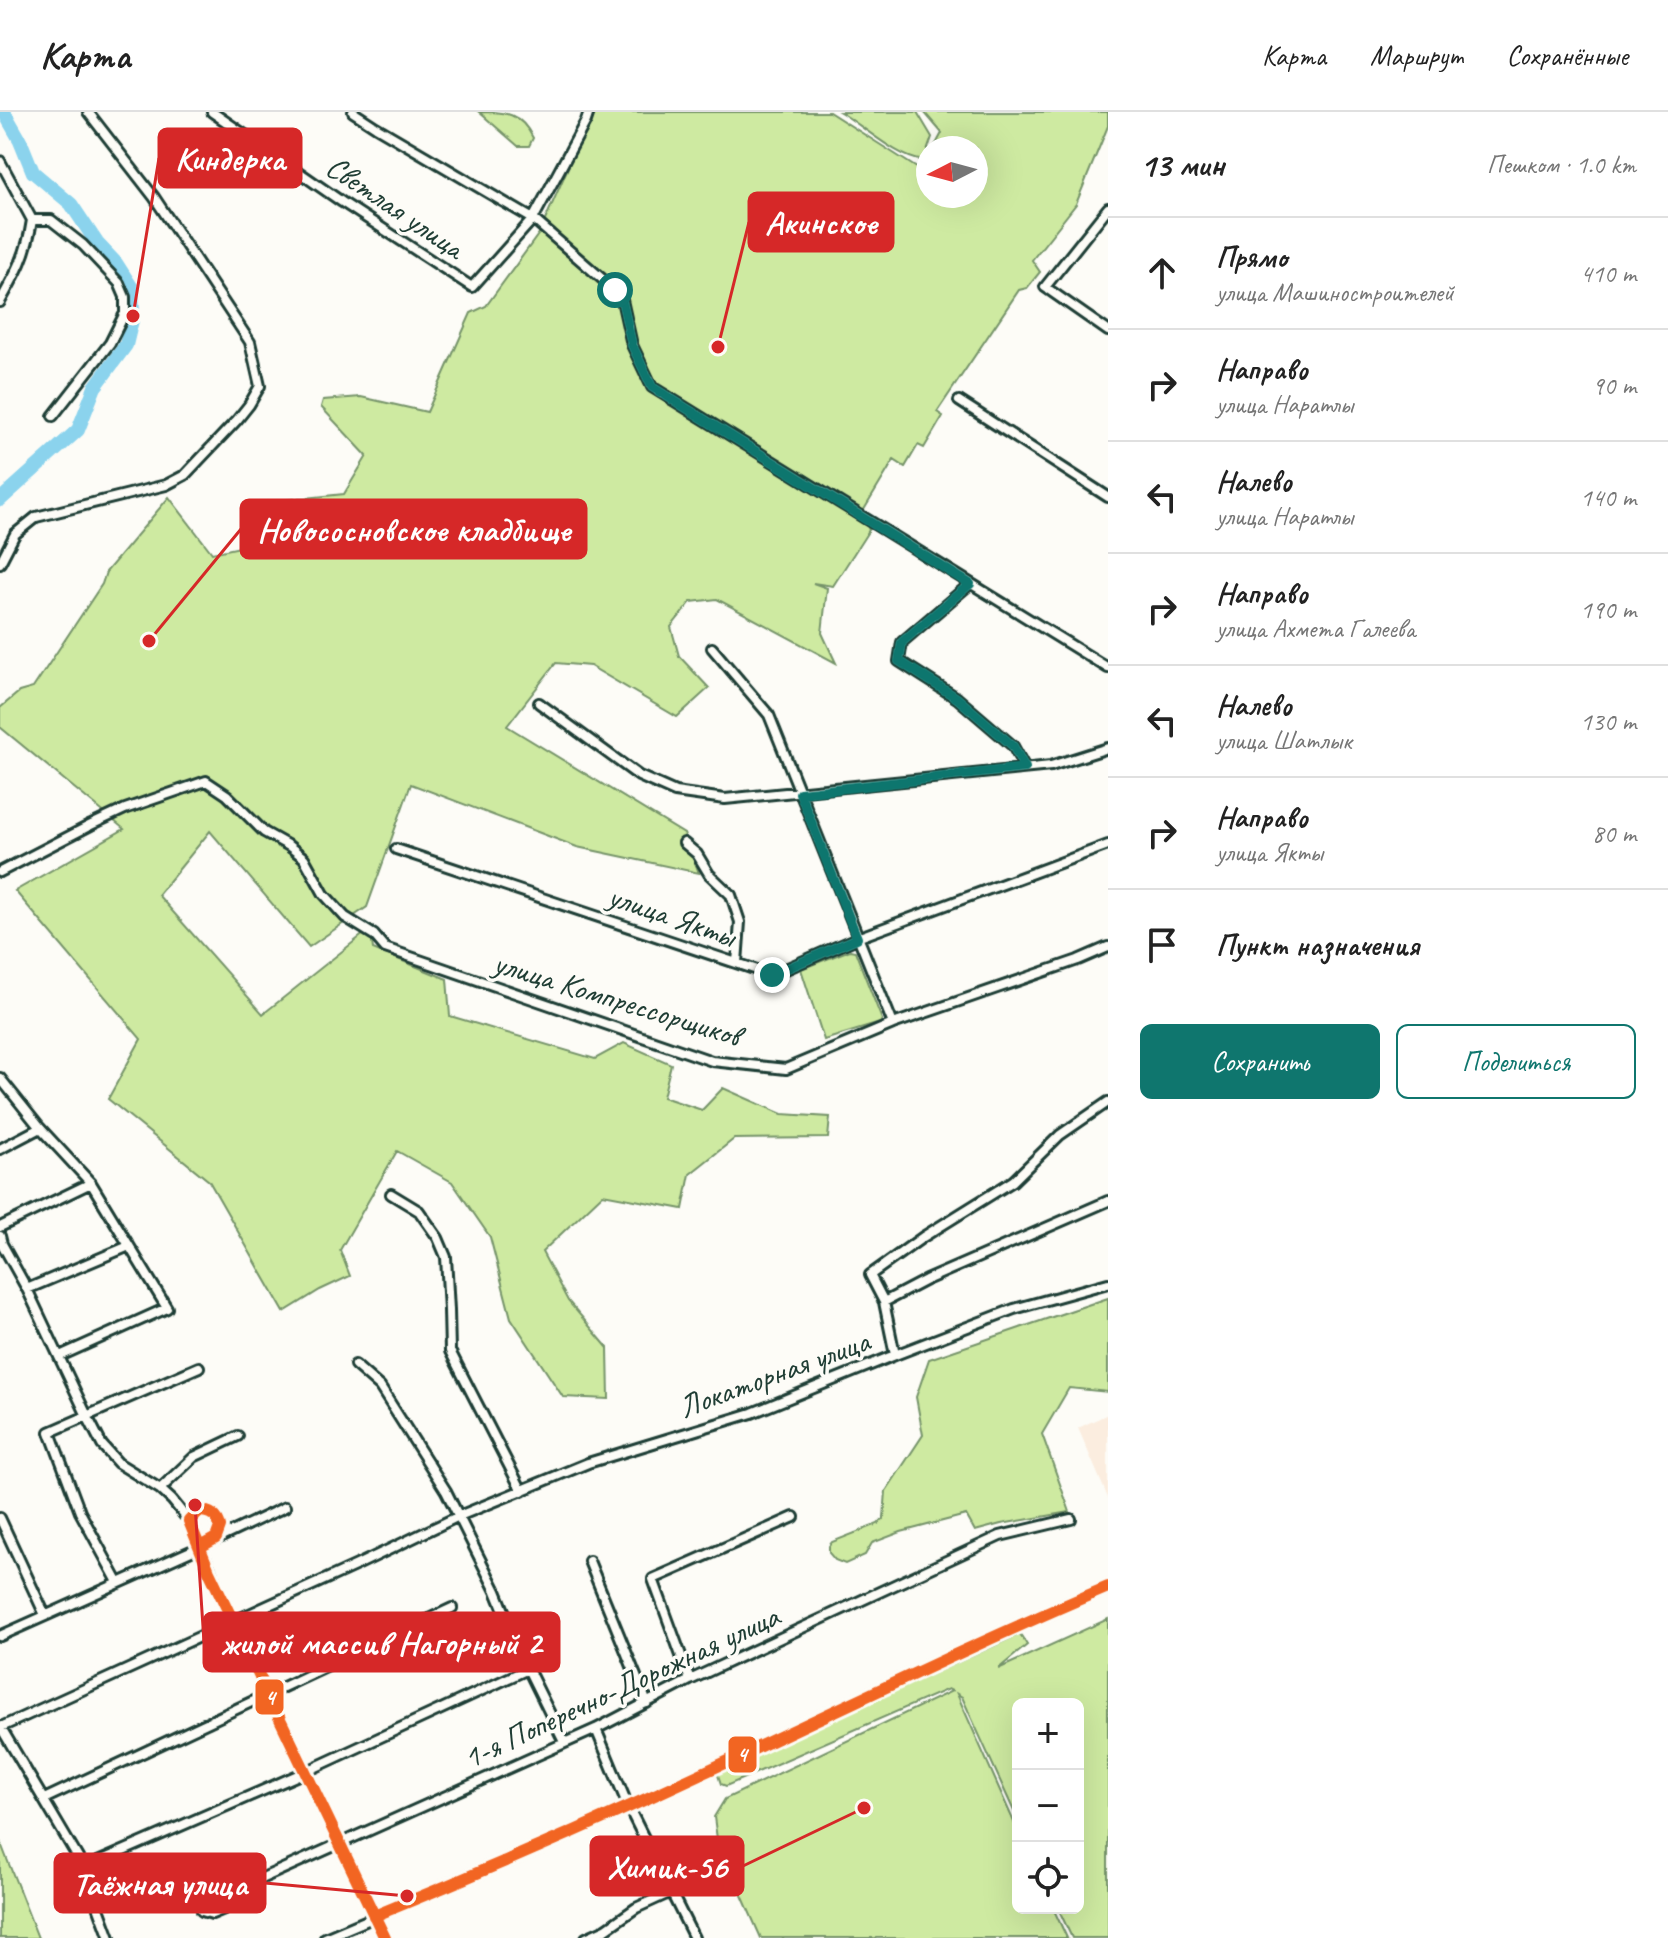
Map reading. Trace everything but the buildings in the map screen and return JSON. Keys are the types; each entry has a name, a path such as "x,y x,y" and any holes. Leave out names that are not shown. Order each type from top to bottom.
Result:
{"street":[{"path":"0,563 15,534 36,517 166,485 185,475 237,420 260,386 250,342 154,197 88,112"},
{"name":"Светлая улица","path":"212,112 472,287 533,219"},
{"path":"353,112 533,219 615,290 622,300 632,345 652,387 1108,668"},
{"path":"533,219 589,112"},
{"path":"0,161 32,220 19,269 0,302"},
{"path":"1108,208 1045,287 1108,331"},
{"path":"32,220 51,220 83,245 119,283 125,297 125,313 110,343 53,416"},
{"path":"959,401 1108,497"},
{"path":"970,584 902,642 899,661 957,698 1013,746 1025,768"},
{"path":"712,648 769,715 893,1024"},
{"path":"539,703 639,776 675,792 725,799 1051,766 1108,748"},
{"name":"улица Компрессорщиков","path":"0,872 125,809 206,781 227,795 264,832 304,858 324,894 345,917 374,935 385,948 712,1061 786,1069 893,1024 1108,947"},
{"path":"684,843 731,895 740,922 737,963"},
{"name":"улица Якты","path":"396,849 772,975 857,938 1108,845"},
{"path":"0,1078 40,1128 91,1183 167,1308 60,1356"},
{"path":"895,1355 884,1302 870,1275 923,1237 1013,1181 1060,1135 1108,1102"},
{"path":"0,1149 40,1128"},
{"path":"0,1227 91,1183"},
{"path":"391,1194 419,1211 438,1238 446,1257 450,1351 522,1491"},
{"path":"884,1302 926,1280 1108,1201"},
{"path":"1,1241 102,1445 118,1463 160,1489 189,1521 233,1621 385,1938"},
{"path":"27,1289 129,1246"},
{"name":"Локаторная улица","path":"0,1726 459,1516 588,1463 752,1413 1014,1309 1108,1283"},
{"path":"355,1365 380,1387 446,1491 496,1591 528,1669 564,1742"},
{"path":"118,1582 80,1512 50,1432 199,1367"},
{"path":"160,1489 194,1457 238,1436"},
{"path":"0,1636 285,1507"},
{"path":"690,1680 653,1579 794,1517"},
{"path":"0,1518 45,1615"},
{"name":"1-я Поперечно-Дорожная улица","path":"202,1911 212,1914 224,1909 247,1885 596,1729 690,1680 1000,1536 1071,1519"},
{"path":"589,1561 647,1703"},
{"path":"325,1938 628,1806 1025,1622 1108,1587"},
{"path":"44,1799 452,1608"},
{"path":"84,1868 305,1772 528,1669"},
{"path":"0,1726 84,1868 110,1938"},
{"path":"596,1729 628,1806 694,1938"},
{"path":"586,1938 607,1934 636,1908 671,1892"}],"shaded area":[{"path":"1108,1414 1108,1498 1078,1428"}],"green space":[{"path":"479,112 505,113 517,118 533,138 529,146 518,146"},
{"path":"592,112 829,112 916,167 916,208 988,208 988,136 940,136 942,133 924,112 1108,112 1108,126 1076,204 1032,260 1040,272 1027,288 1019,290 937,412 943,416 924,448 918,445 905,467 894,460 862,513 869,530 833,586 813,583 827,588 822,633 836,663 717,599 691,602 671,627 679,656 709,688 677,717 590,666 556,663 507,726 684,834 699,873 577,847 411,784 367,907 309,947 210,831 158,895 263,1014 370,929 373,949 447,979 450,1016 595,1059 624,1043 671,1064 663,1097 702,1110 723,1088 782,1114 830,1117 828,1138 734,1139 690,1174 683,1209 603,1194 542,1252 568,1301 608,1348 609,1399 563,1397 511,1318 490,1237 452,1182 397,1151 340,1250 350,1276 284,1312 209,1181 108,1099 141,1039 15,891 124,829 0,727 0,708 19,692 33,688 102,584 106,572 169,497 212,553 259,543 258,503 344,494 367,456 321,407 323,400 361,397 427,412 471,313 486,306 540,232"},
{"path":"840,112 917,112 931,136 916,136 916,159 893,149"},
{"path":"850,950 855,951 882,1020 824,1040 801,969"},
{"path":"1108,1298 1108,1392 1069,1388 1042,1434 1070,1512 975,1531 966,1515 872,1543 865,1555 845,1564 835,1560 829,1553 832,1542 878,1524 884,1518 886,1491 923,1435 916,1397 929,1359"},
{"path":"1108,1619 1108,1938 1072,1938 1061,1914 1084,1914 1084,1698 1012,1698 1012,1807 962,1697 957,1694 1012,1818 1012,1914 1056,1914 1067,1938 761,1938 717,1839 714,1817 725,1799 952,1691 948,1689 726,1786 721,1784 717,1772 1020,1634 1027,1645 998,1669"},
{"path":"0,1841 5,1854 38,1938 0,1938"}],"waterway":[{"path":"0,500 78,430 95,387 126,345 133,316 132,288 71,204 33,172 4,112"}],"transit line":[{"name":"4","path":"200,1547 216,1538 220,1527 213,1515 199,1511 189,1521 209,1571 385,1938"},
{"name":"4","path":"374,1916 612,1814 1108,1587"}],"place":[{"name":"Киндерка","path":"133,316"},
{"name":"Акинское","path":"718,347"},
{"name":"Новососновское кладбище","path":"149,641"},
{"name":"жилой массив Нагорный 2","path":"195,1505"},
{"name":"Химик-56","path":"864,1808"},
{"name":"Таёжная улица","path":"407,1896"}],"route":[{"path":"615,290 622,300 632,345 652,387 970,584 902,642 899,661 957,698 1013,746 1025,768 800,793 857,938 772,975"}]}
